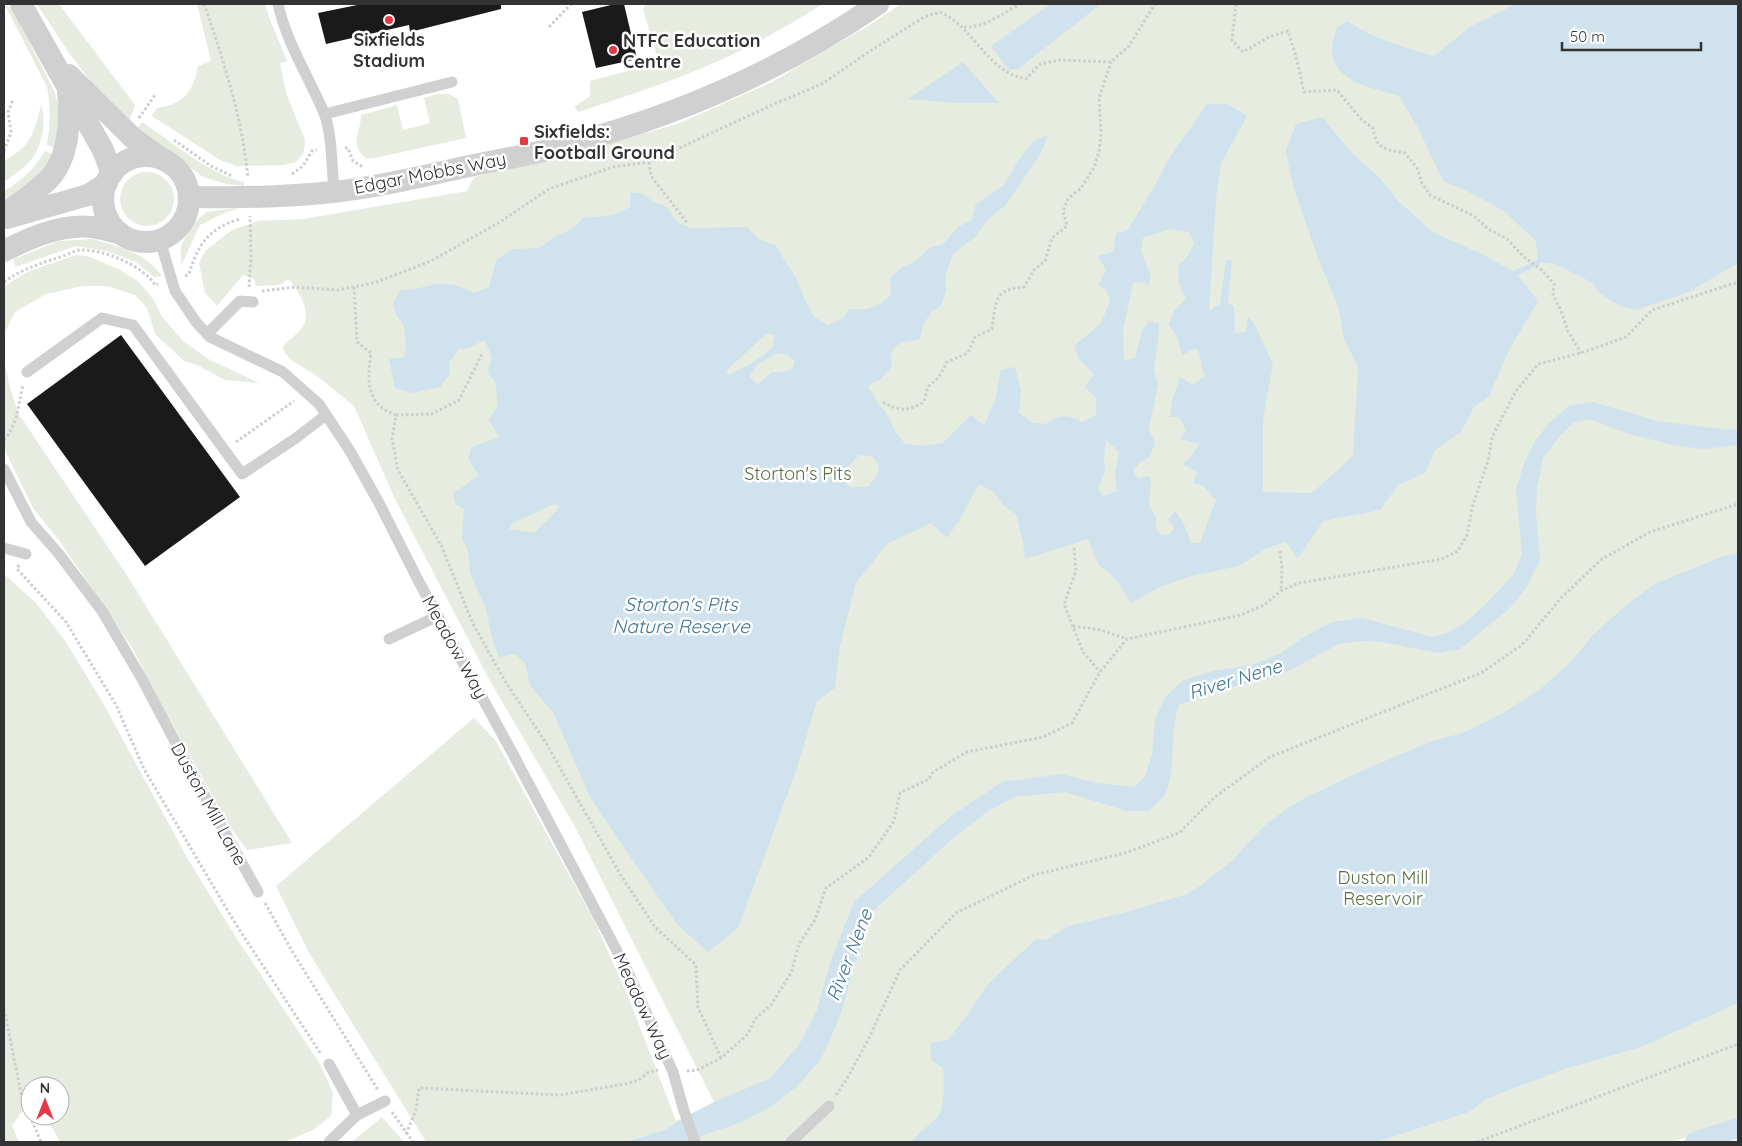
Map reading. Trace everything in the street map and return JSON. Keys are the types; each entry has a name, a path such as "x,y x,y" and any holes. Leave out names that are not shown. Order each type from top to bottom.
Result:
{"street":[{"path":"21,4 103,150 109,178 104,194 104,206 107,217 113,227 121,234"},
{"name":"Edgar Mobbs Way","path":"189,197 271,197 334,192 564,146 686,106 763,71 820,40 878,4"},
{"path":"4,251 28,240 71,227 90,227 147,242 160,240 171,235 180,227 186,217 189,206 185,181 174,168 133,138 52,59"},
{"path":"4,215 48,180 58,167 67,140 69,120 68,88"},
{"path":"4,219 88,195 109,178 119,166 136,158 145,156 164,160"}],"lane":[{"path":"278,4 291,45 325,114 329,133 334,192"},
{"path":"325,114 452,82"},
{"name":"Meadow Way","path":"160,240 172,280 183,305 207,334 283,372 319,404 355,460 593,903 627,970 673,1072 695,1142"},
{"path":"207,334 240,301 248,299"},
{"path":"27,372 102,318 133,325 242,474 296,438 326,415"},
{"name":"Duston Mill Lane","path":"4,468 31,522 59,554 102,611 142,679 180,753 258,892"},
{"path":"4,548 26,554"},
{"path":"388,639 438,616"},
{"path":"329,1064 357,1115"},
{"path":"330,1142 357,1115 384,1100"},
{"path":"791,1142 829,1106"}],"path":[{"path":"204,4 227,71 246,151 249,180"},
{"path":"549,27 571,4"},
{"path":"964,27 974,28 989,22 1020,4"},
{"path":"883,402 894,409 911,409 924,402 928,387 939,377 947,362 968,353 975,337 992,329 996,300 1009,288 1024,287 1034,270 1045,261 1052,238 1067,226 1063,212 1068,198 1081,188 1094,168 1099,151 1099,98 1111,62 1129,46 1155,4"},
{"path":"1236,4 1232,40 1243,52 1269,38 1288,31 1304,92 1337,90 1361,119 1372,128 1374,138 1382,148 1405,152 1417,168 1422,183 1430,195 1474,216 1488,229 1507,239 1524,257 1543,271 1554,284 1553,296 1560,308 1568,331 1581,353"},
{"path":"189,274 196,255 208,236 228,223 250,217 251,257 248,299 295,287 338,290 374,283 431,260 500,222 549,189 613,167 649,162 822,84 924,17 940,12 950,16 964,27 994,62 1016,77 1026,79 1040,64 1060,60 1111,62"},
{"path":"147,121 140,116 155,96"},
{"path":"4,151 11,132 8,112 13,100"},
{"path":"168,136 211,166 233,177"},
{"path":"348,148 353,161 367,168"},
{"path":"287,176 303,166 312,151"},
{"path":"649,162 651,176 688,224"},
{"path":"241,179 256,179"},
{"path":"4,282 13,275 36,264 80,250 97,252 133,266 150,276 155,285"},
{"path":"1072,626 1101,630 1127,639 1242,615 1264,605 1281,591 1299,583 1442,560 1458,550 1467,535 1473,504 1488,461 1492,437 1516,391 1538,364 1581,353 1626,337 1652,310 1738,282"},
{"path":"354,287 357,342 370,353 368,377 373,397 386,412 396,415 432,414 459,400 482,354"},
{"path":"4,440 11,432 18,413 22,387 27,372"},
{"path":"224,449 294,401"},
{"path":"396,415 392,438 398,470 442,547 473,624 505,681 546,743 620,874 655,927 696,964 698,1007 721,1058"},
{"path":"829,1106 869,1038 900,970 956,913 1034,875 1125,853 1179,833 1215,797 1270,757 1480,673 1522,645 1561,598 1602,559 1650,532 1738,504"},
{"path":"1074,548 1076,571 1064,604 1084,652 1100,672"},
{"path":"1280,550 1282,568 1281,591"},
{"path":"26,554 17,569 66,622 116,705 144,769 230,915 329,1064"},
{"path":"406,1134 416,1110 419,1088 560,1095 625,1084 639,1080 656,1070 673,1072 697,1070 721,1058 748,1034 755,1019 771,1005 791,972 799,944 815,920 826,888 869,857 894,821 900,793 930,779 934,772 967,752 1043,738 1072,723 1100,672 1127,639"},
{"path":"258,892 384,1100 413,1142"},
{"path":"4,1009 20,1088"},
{"path":"1477,1142 1738,1044"},
{"path":"34,1126 41,1142"}],"green space":[{"path":"37,4 59,4 135,105 130,119 92,83 69,53"},
{"path":"197,4 265,4 287,61 280,63 286,93 305,140 304,152 296,162 284,165 236,166 220,160 152,116 157,108 181,100 190,90 198,66 211,61"},
{"path":"646,4 823,4 771,35 716,62 579,112 574,107 590,96 590,81 659,63 643,9"},
{"name":"Storton's Pits","path":"901,4 1738,4 1738,1119 1672,1142 426,1142 309,953 276,886 474,718 496,741 595,922 630,1001 676,1121 714,1102 574,825 490,681 395,499 354,406 317,376 291,360 284,352 283,346 299,331 305,320 305,307 300,294 288,279 280,285 256,286 254,279 243,275 217,306 205,293 199,263 206,250 232,230 259,221 303,219 467,191 474,177 564,156 677,124 770,83 868,26"},
{"path":"5,5 13,10 55,93 59,109 56,148 47,145 50,116 47,87"},
{"path":"438,94 449,94 458,99 466,138 366,159 357,142 361,115 397,105 403,130 430,123 424,98"},
{"path":"41,105 43,127 37,150 26,165 4,182 4,161 20,150 30,138"},
{"path":"142,122 204,165 244,182 244,186 226,184 203,177 138,128"},
{"path":"45,151 53,154 48,166 4,204 4,191 27,174"},
{"path":"147,172 157,174 166,180 172,189 174,199 172,209 166,218 157,224 147,226 137,224 128,218 122,209 120,199 122,189 128,180 137,174"},
{"path":"242,207 224,213 200,225 181,266 181,246 191,225 207,212"},
{"path":"92,239 140,256 162,276 154,277 136,262 107,251 76,246 15,267 14,259 59,241"},
{"path":"76,255 88,256 120,270 139,282 153,299 163,318 183,341 210,360 259,383 225,380 197,365 184,361 155,334 147,308 135,295 107,286 83,286 46,294 15,312 4,334 4,286 27,272"},
{"path":"4,359 18,413 130,580 292,843 247,850 230,827 162,706 133,649 61,543 33,508 4,448"},
{"path":"4,574 36,603 66,642 103,703 189,861 237,939 320,1064 333,1093 331,1116 313,1130 285,1142 60,1142 51,1126 70,1126 70,1076 20,1076 20,1114 12,1126 19,1142 4,1142"},
{"path":"382,1117 404,1142 352,1142"}],"water":[{"path":"1051,4 1101,4 1018,69 1009,70 991,46"},
{"path":"1516,4 1738,4 1738,263 1689,292 1636,310 1620,306 1601,294 1591,282 1555,264 1538,262 1536,241 1504,211 1467,191 1443,181 1418,128 1399,96 1367,87 1347,77 1334,62 1332,48 1334,37 1337,28 1347,21 1371,35 1434,56 1470,27"},
{"path":"963,62 999,103 957,103 908,99"},
{"name":"Storton's Pits Nature Reserve","path":"1207,104 1228,104 1247,116 1221,163 1216,199 1209,311 1220,304 1226,260 1232,260 1228,302 1234,307 1235,333 1246,332 1248,317 1255,325 1273,364 1263,419 1263,492 1312,493 1353,456 1358,367 1344,339 1338,306 1318,258 1293,186 1286,151 1296,124 1322,117 1352,153 1380,178 1398,201 1434,233 1482,254 1516,273 1538,301 1509,350 1489,396 1474,407 1461,432 1435,450 1425,473 1398,485 1380,510 1323,521 1298,558 1286,542 1265,549 1239,566 1191,576 1160,587 1131,603 1116,579 1098,564 1088,539 1025,559 1016,514 1003,505 994,492 979,484 947,538 931,523 887,544 856,583 840,646 835,688 817,701 797,768 738,928 708,952 678,925 590,797 554,714 530,685 525,663 515,654 499,657 492,638 486,609 470,573 468,552 462,537 464,509 456,504 453,494 479,475 468,459 472,447 499,437 489,420 498,405 495,382 487,372 492,358 485,340 468,348 459,349 449,363 450,374 440,387 413,393 395,388 389,359 404,357 406,348 404,325 396,315 393,303 401,290 446,284 474,293 489,287 496,261 513,249 539,248 555,237 572,229 583,218 614,215 630,207 630,192 643,194 653,202 667,207 677,222 691,228 747,227 759,239 775,245 796,278 814,317 828,325 844,318 849,309 872,308 882,303 891,294 890,278 900,269 916,261 929,248 943,244 959,226 971,221 976,204 1003,186 1021,157 1034,141 1048,135 1041,153 1006,205 988,219 975,237 953,254 946,274 946,291 941,306 931,312 923,326 919,340 901,343 897,346 892,353 892,366 881,379 868,386 905,444 923,446 943,443 971,415 984,425 995,401 1001,370 1015,367 1021,390 1019,413 1033,423 1046,424 1064,416 1082,422 1096,415 1096,398 1085,387 1094,374 1079,359 1074,346 1101,323 1110,301 1106,290 1099,285 1106,270 1098,256 1113,252 1116,233 1127,231 1170,157","holes":["1169,229 1189,232 1194,243 1187,257 1178,266 1179,284 1186,299 1174,311 1169,324 1178,339 1182,355 1196,348 1200,355 1205,376 1193,385 1180,377 1172,401 1170,417 1179,417 1186,430 1181,439 1199,444 1191,457 1182,464 1197,472 1193,483 1202,485 1216,500 1200,543 1191,543 1183,522 1175,511 1168,519 1174,528 1170,534 1162,535 1156,529 1156,517 1149,505 1151,476 1138,478 1133,471 1140,462 1149,458 1155,443 1149,429 1158,384 1154,369 1159,323 1149,321 1142,331 1135,358 1124,360 1123,331 1133,283 1144,282 1148,286 1151,277 1141,251 1143,238","766,334 775,334 772,348 754,362 729,375 726,371","778,353 788,355 795,362 792,369 772,372 758,384 749,377 758,364","1106,440 1119,452 1115,472 1117,491 1103,496 1098,488 1105,471","859,455 872,456 876,461 878,472 868,487 851,487 843,481 847,468","554,504 560,506 535,533 509,529 511,524"]},
{"name":"River Nene","path":"1593,402 1657,421 1729,430 1738,429 1738,445 1703,449 1673,445 1629,434 1590,419 1573,423 1558,438 1543,458 1537,488 1536,513 1540,560 1526,588 1509,609 1460,649 1438,653 1382,642 1361,641 1339,644 1279,676 1219,690 1179,705 1174,728 1172,766 1168,788 1158,803 1148,811 1127,811 1065,792 1014,797 988,811 952,839 872,912 842,1010 832,1035 820,1061 795,1088 767,1109 736,1124 704,1135 692,1142 626,1142 665,1130 714,1102 769,1079 799,1045 817,1010 831,960 854,902 951,816 1002,782 1062,774 1096,783 1134,787 1145,777 1152,755 1155,720 1165,697 1182,681 1213,671 1252,665 1279,654 1307,635 1332,622 1362,618 1432,637 1448,633 1467,621 1514,574 1522,554 1516,489 1525,461 1535,441 1549,423 1570,405"},
{"name":"Duston Mill Reservoir","path":"1738,553 1738,1003 1641,1047 1564,1069 1486,1099 1469,1112 1376,1142 911,1142 937,1118 941,1111 944,1092 943,1068 931,1060 930,1043 948,1040 989,983 1036,939 1045,940 1069,926 1123,913 1184,895 1200,886 1233,860 1262,828 1286,809 1357,773 1432,741 1463,733 1501,714 1538,691 1568,665 1593,635 1626,605 1655,584 1721,557"}],"building":[{"name":"Sixfields Stadium","path":"362,4 501,4 501,9 410,32 409,25 326,44 318,13"},
{"path":"615,4 624,4 637,59 596,68 582,12"},
{"path":"121,335 240,497 145,566 27,404"}],"waterway":[{"path":"1516,273 1538,262"},
{"path":"1695,1142 1738,1128"}],"place":[{"name":"Sixfields Stadium","path":"389,20"},
{"name":"NTFC Education Centre","path":"613,50"},
{"name":"Sixfields: Football Ground","path":"524,141"}]}
